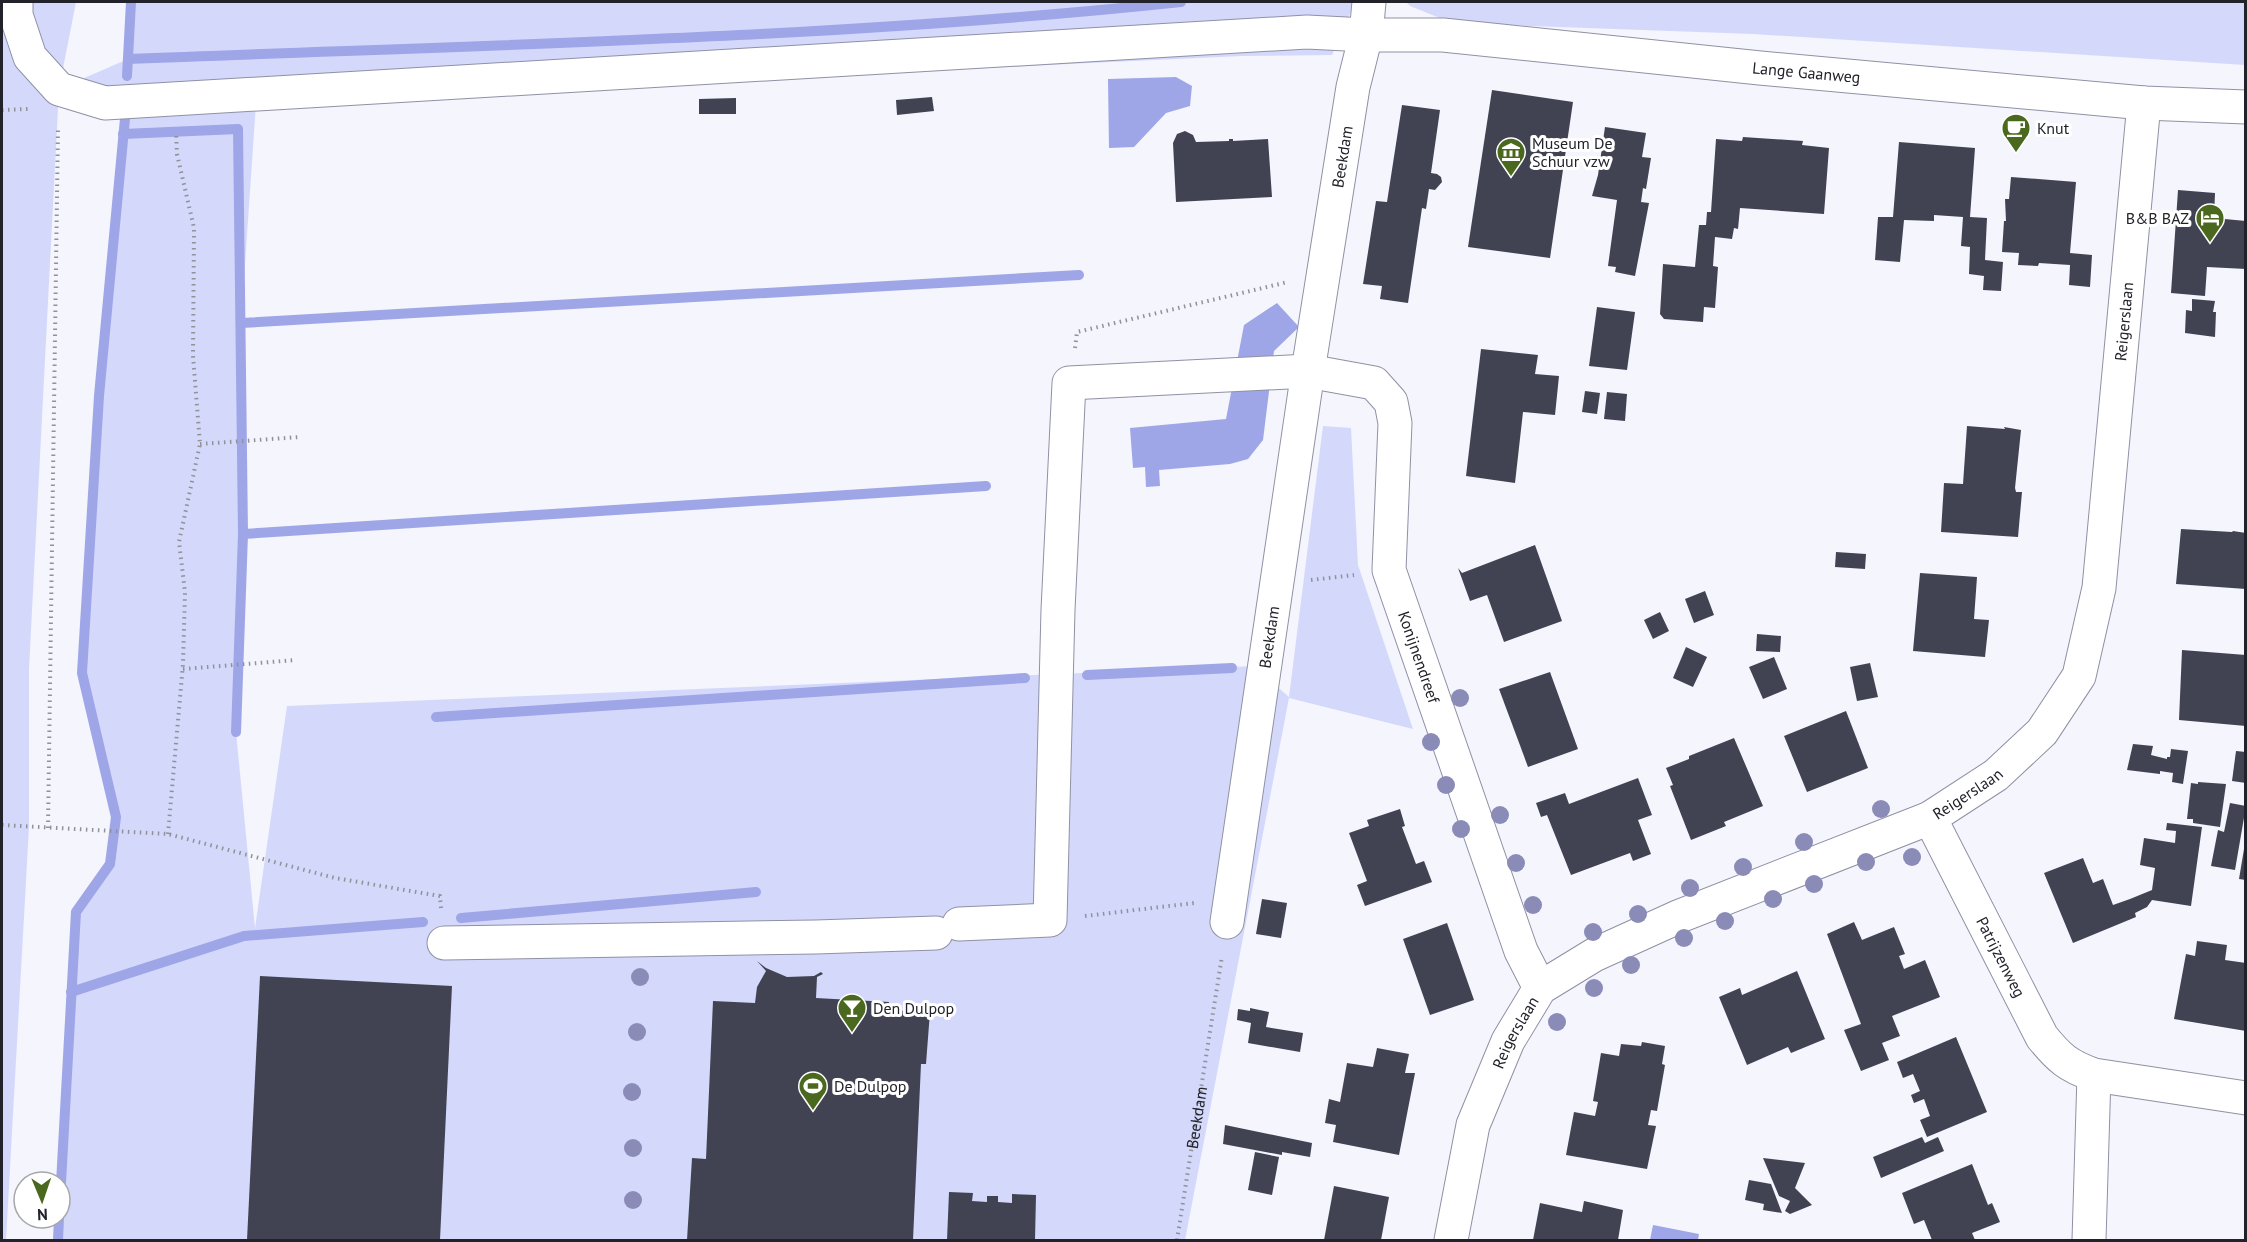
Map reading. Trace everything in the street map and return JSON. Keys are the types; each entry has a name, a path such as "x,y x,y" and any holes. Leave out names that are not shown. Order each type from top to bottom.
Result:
{"street":[{"path":"16,2 16,15 30,57 58,104"},
{"name":"Beekdam","path":"1229,911 1323,273 1353,87 1366,35 1369,2"},
{"name":"Lange Gaanweg","path":"58,104 1307,32 1443,35 1760,68 2144,103 2246,107"},
{"name":"Reigerslaan","path":"1451,1240 1473,1125 1508,1041 1540,988 1594,955 1680,916 1930,818 1996,775 2043,732 2079,676 2099,588 2144,103"},
{"name":"Konijnendreef","path":"1069,383 1308,371 1374,383 1391,402 1395,423 1389,570 1521,951 1540,988"},
{"path":"444,943 816,937 1050,920 1058,610 1069,383"},
{"name":"Patrijzenweg","path":"1930,818 2043,1037 2060,1058 2075,1069 2094,1075 2246,1098"},
{"path":"2089,1240 2094,1075"}],"path":[{"path":"48,828 58,104"},
{"path":"168,834 183,669 185,592 179,542 200,444 193,356 194,228 177,154"},
{"path":"1069,383 1077,332 1323,273"},
{"path":"200,444 300,437"},
{"path":"1278,584 1389,570"},
{"path":"183,669 296,660"},
{"path":"2,825 168,834 335,878 440,896 444,943"},
{"path":"1050,920 1229,911"},
{"name":"Beekdam","path":"1177,1240 1229,911"}],"shaded area":[{"path":"2,2 76,2 59,89 29,669 29,827 6,1240 2,1240"},
{"path":"131,2 1355,2 1332,55 1242,56 256,103 241,323 243,534 236,732 255,928 287,706 1254,666 1289,697 1323,426 1351,428 1358,565 1413,729 1289,698 1185,1240 58,1240 59,1230 72,1230 72,1170 62,1170 76,912 110,864 116,817 82,673 99,396 126,108 59,89 128,59"},
{"path":"1406,2 2245,2 2245,65 1753,34 1452,23 1410,6"}],"water":[{"path":"1176,77 1192,86 1190,106 1166,113 1134,147 1109,148 1108,79"},
{"path":"1277,303 1299,327 1274,351 1263,440 1248,459 1230,464 1159,470 1160,486 1146,487 1145,467 1133,468 1130,428 1226,419 1244,325"},
{"path":"1653,1225 1699,1234 1698,1240 1650,1240"}],"building":[{"path":"1492,90 1573,102 1550,258 1468,247"},
{"path":"932,97 934,111 897,115 896,100"},
{"path":"736,98 736,114 699,114 699,99"},
{"path":"1402,105 1440,110 1431,173 1441,177 1442,182 1435,190 1429,189 1426,209 1422,208 1408,303 1380,299 1382,286 1363,284 1376,201 1387,202"},
{"path":"1605,127 1646,133 1642,157 1651,158 1646,189 1643,188 1641,202 1649,203 1635,276 1615,272 1616,267 1608,266 1617,200 1592,196 1598,175"},
{"path":"1185,131 1193,135 1196,142 1268,139 1272,197 1176,202 1173,143 1177,134"},
{"path":"1743,137 1803,141 1802,145 1829,148 1824,214 1740,208 1738,229 1734,228 1732,239 1715,237 1713,266 1718,267 1715,308 1704,307 1703,322 1664,319 1660,314 1663,264 1695,267 1699,225 1706,225 1707,212 1711,212 1716,139 1742,141"},
{"path":"1899,142 1975,148 1970,217 1987,218 1985,260 2003,262 2001,291 1983,290 1984,276 1969,274 1970,247 1961,246 1963,217 1934,215 1934,221 1904,220 1900,262 1875,260 1878,217 1893,217"},
{"path":"2011,177 2076,182 2070,253 2092,255 2090,287 2069,285 2070,265 2039,263 2038,266 2018,265 2019,253 2002,252 2004,221 2006,221 2005,199 2009,199"},
{"name":"B&B BAZ","path":"2178,190 2215,193 2214,218 2246,221 2246,269 2207,267 2205,296 2171,293"},
{"path":"2192,299 2215,301 2213,312 2216,312 2215,337 2185,333 2186,310 2192,311"},
{"path":"1597,307 1635,312 1627,370 1589,366"},
{"path":"1481,349 1538,355 1535,374 1559,376 1555,415 1523,412 1515,483 1466,476"},
{"path":"1585,391 1600,393 1597,414 1582,412"},
{"path":"1607,392 1627,394 1625,421 1604,419"},
{"path":"1967,426 2021,430 2015,488 2016,492 2022,492 2018,537 1941,532 1944,483 1963,484"},
{"path":"2181,529 2246,533 2246,589 2176,584"},
{"path":"1535,545 1562,621 1504,642 1487,595 1470,601 1458,568 1462,573"},
{"path":"1836,552 1866,554 1865,569 1835,567"},
{"path":"1920,573 1977,577 1974,619 1989,620 1985,657 1913,651"},
{"path":"1705,591 1714,615 1694,623 1685,599"},
{"path":"1660,612 1669,631 1653,639 1644,620"},
{"path":"1757,634 1781,636 1780,652 1756,651"},
{"path":"1686,647 1707,657 1693,687 1673,678"},
{"path":"2182,650 2246,655 2246,726 2179,720"},
{"path":"1774,657 1787,689 1763,699 1749,667"},
{"path":"1870,663 1878,697 1857,701 1850,667"},
{"path":"1550,672 1578,749 1528,767 1499,689"},
{"path":"1846,711 1868,768 1807,792 1784,736"},
{"path":"1734,738 1763,806 1724,822 1726,826 1691,840 1670,786 1673,785 1666,768"},
{"path":"2133,744 2153,746 2151,755 2167,759 2170,757 2171,749 2188,751 2183,784 2172,782 2173,773 2160,771 2160,774 2127,770"},
{"path":"2236,751 2246,752 2246,783 2232,781"},
{"path":"1638,778 1652,815 1638,820 1651,854 1633,861 1630,853 1571,875 1547,815 1541,817 1536,803 1565,793 1569,804"},
{"path":"2198,782 2226,784 2220,827 2193,823 2193,819 2187,819 2191,783 2198,784"},
{"path":"2230,803 2246,806 2235,870 2211,866 2218,830 2224,832"},
{"path":"1400,809 1405,826 1402,827 1416,864 1424,861 1432,882 1365,906 1357,885 1367,881 1349,833 1369,826 1367,820"},
{"path":"2167,823 2202,827 2191,906 2152,900 2147,907 2135,913 2136,917 2073,943 2044,873 2083,858 2093,883 2103,879 2113,905 2130,899 2152,890 2155,868 2140,865 2144,838 2175,843 2176,831 2166,830"},
{"path":"2244,849 2246,849 2246,880 2239,879"},
{"path":"1262,899 1287,903 1281,938 1256,934"},
{"path":"1854,922 1862,940 1894,927 1905,954 1899,956 1904,969 1925,960 1940,997 1892,1016 1900,1036 1882,1043 1889,1060 1861,1071 1844,1030 1861,1024 1827,934"},
{"path":"1447,923 1474,1000 1430,1015 1403,939"},
{"path":"2197,941 2227,945 2225,960 2246,963 2246,1031 2174,1019 2186,954 2195,956"},
{"name":"De Dulpop","path":"757,961 766,968 787,977 814,976 821,972 823,974 817,977 816,998 889,1002 888,1010 930,1012 926,1064 921,1064 913,1240 687,1240 692,1158 706,1159 713,1001 755,1003 757,987 766,971"},
{"path":"1797,971 1825,1039 1791,1053 1788,1047 1747,1065 1719,997 1740,988 1742,995"},
{"path":"260,976 452,986 440,1240 247,1240"},
{"path":"1250,1008 1269,1012 1266,1027 1303,1033 1300,1052 1248,1043 1251,1023 1237,1020 1238,1009 1250,1011"},
{"path":"1956,1037 1987,1112 1927,1137 1920,1120 1930,1116 1924,1099 1914,1103 1911,1095 1920,1091 1913,1074 1903,1078 1897,1062"},
{"path":"1642,1042 1665,1046 1662,1064 1665,1065 1657,1111 1651,1110 1648,1125 1656,1126 1647,1169 1566,1155 1574,1112 1595,1116 1598,1102 1593,1101 1601,1053 1619,1056 1621,1044 1641,1046"},
{"path":"1377,1048 1409,1054 1405,1073 1415,1073 1399,1155 1333,1142 1336,1125 1325,1123 1329,1099 1340,1102 1347,1063 1373,1067"},
{"path":"1225,1125 1312,1143 1310,1157 1282,1152 1282,1155 1223,1144"},
{"path":"1922,1137 1925,1143 1938,1137 1944,1151 1881,1178 1873,1157"},
{"path":"1255,1152 1279,1157 1272,1195 1248,1190"},
{"path":"1763,1158 1805,1163 1795,1188 1812,1205 1790,1214 1785,1211 1790,1201 1779,1196"},
{"path":"1972,1164 1988,1205 1992,1203 2000,1222 1972,1233 1975,1240 1932,1240 1924,1220 1914,1224 1902,1193"},
{"path":"1749,1180 1771,1184 1782,1213 1763,1210 1764,1204 1745,1200"},
{"path":"1334,1186 1389,1197 1381,1240 1324,1240"},
{"path":"949,1192 973,1193 972,1201 987,1202 987,1196 998,1196 998,1202 1012,1203 1012,1194 1036,1195 1035,1240 947,1240"},
{"path":"1584,1201 1623,1210 1618,1240 1533,1240 1540,1203 1582,1212"}],"waterway":[{"path":"127,76 131,2"},
{"path":"128,59 787,33 919,25 1181,2"},
{"path":"62,1170 76,912 110,864 116,817 82,673 99,396 126,108"},
{"path":"123,134 238,129 243,534 236,732"},
{"path":"241,323 1079,275"},
{"path":"243,534 986,486"},
{"path":"1087,675 1232,668"},
{"path":"436,717 1025,678"},
{"path":"461,918 756,892"},
{"path":"71,992 244,936 423,922"},
{"path":"58,1230 58,1240"}],"place":[{"name":"Knut","path":"2016,154"},
{"name":"Museum De Schuur vzw","path":"1511,178"},
{"name":"B&B BAZ","path":"2210,244"},
{"name":"Den Dulpop","path":"852,1034"},
{"name":"De Dulpop","path":"813,1112"}]}
